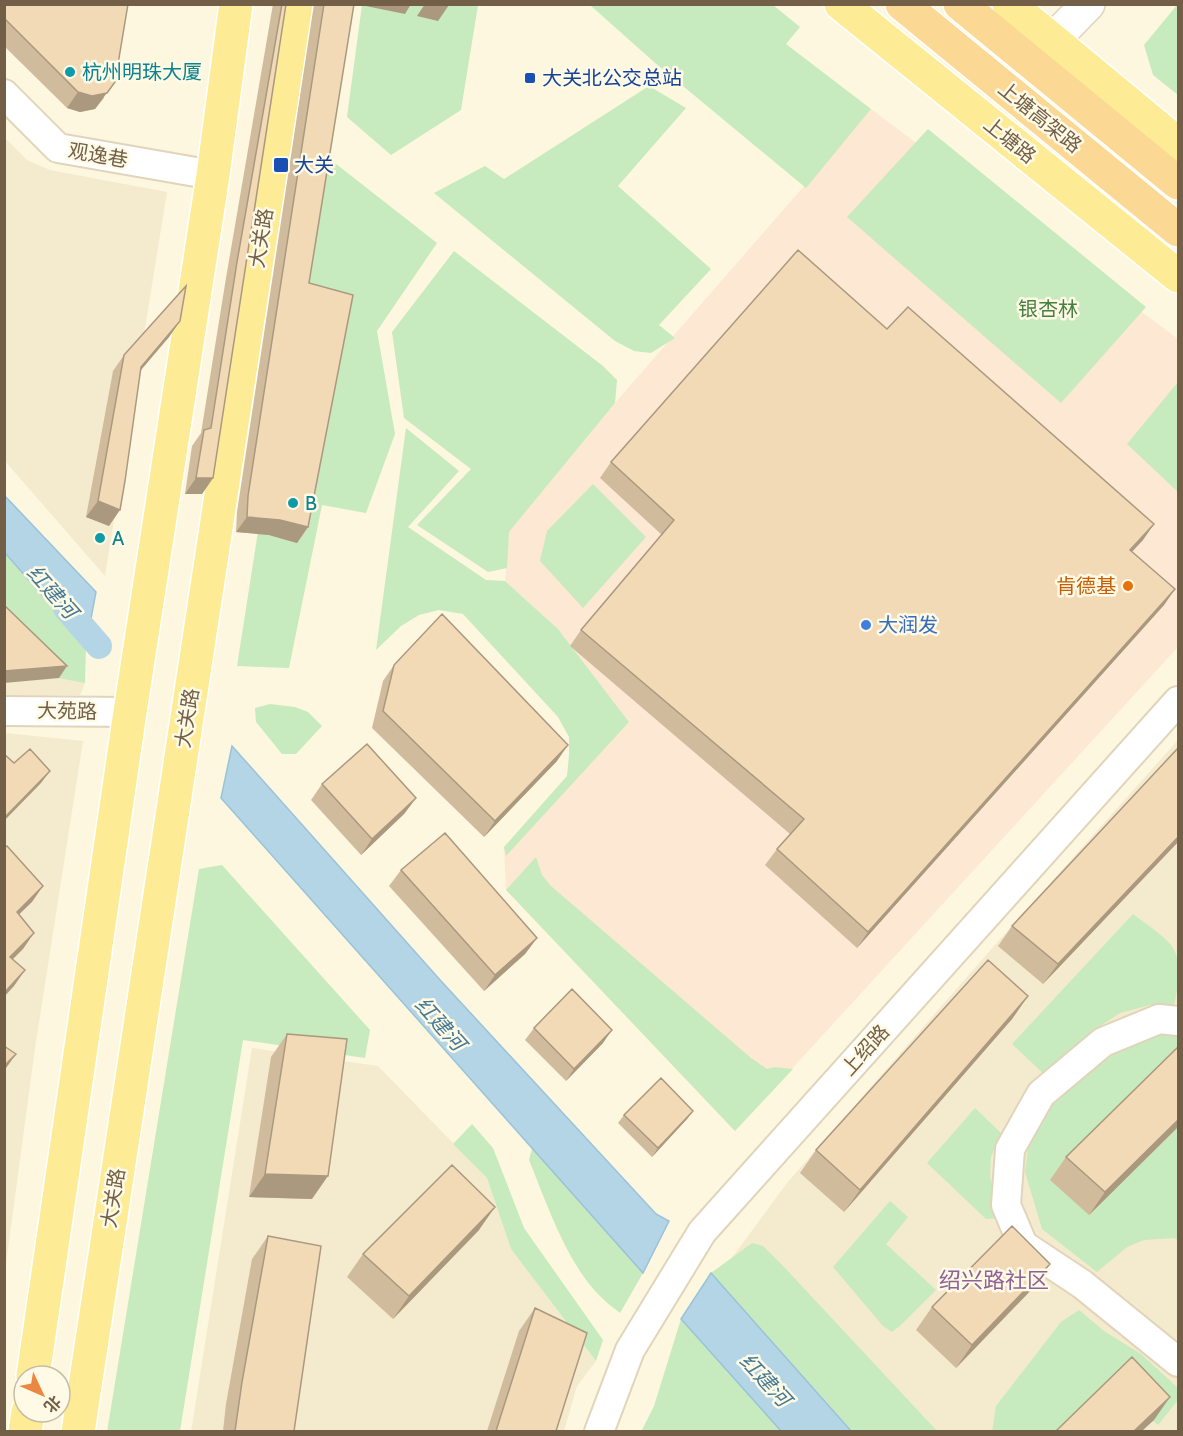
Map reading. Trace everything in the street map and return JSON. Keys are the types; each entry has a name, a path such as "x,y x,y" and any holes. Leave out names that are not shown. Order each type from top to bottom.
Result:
{"highway":[{"name":"上塘高架路","path":"902,4 1179,230"},
{"name":"上塘高架路","path":"960,4 1179,183"}],"main road":[{"path":"35,1364 130,712 213,175 236,4"},
{"name":"大关路","path":"78,1431 296,4"},
{"name":"上塘路","path":"841,4 1179,276"},
{"path":"1009,4 1179,144"}],"street":[{"path":"1053,40 1088,4"},
{"name":"观逸巷","path":"4,94 58,148 213,175"},
{"name":"上绍路","path":"599,1431 630,1350 702,1232 1179,701"},
{"name":"大苑路","path":"4,711 130,712"},
{"path":"1179,1022 1159,1019 1103,1042 1041,1094 1010,1149 1006,1205 1023,1245 1082,1284 1179,1362"}],"shaded area":[{"path":"871,109 1178,339 1178,647 735,1131 506,890 504,847 629,722 558,629 505,581 509,532 615,403"},
{"path":"4,137 27,160 50,170 167,192 105,576 5,461"},
{"path":"4,595 85,683 80,695 5,695"},
{"path":"5,733 83,741 35,1048 5,1271"},
{"path":"1178,740 1178,1431 868,1431 723,1270 787,1183"},
{"path":"252,1048 378,1066 487,1178 511,1249 596,1361 577,1386 564,1431 191,1432"}],"green space":[{"path":"362,5 478,5 461,110 391,155 347,117"},
{"path":"590,5 773,5 800,27 786,44 871,109 806,188 654,62"},
{"path":"1177,5 1178,95 1153,75 1144,45"},
{"path":"649,86 686,108 618,186 711,269 659,325 675,338 651,353 634,351 615,341 434,193 485,166 504,179"},
{"name":"银杏林","path":"928,129 1146,307 1061,403 847,217"},
{"path":"331,160 437,243 377,331 395,434 366,513 322,505 289,668 237,666 314,173"},
{"path":"454,251 603,366 617,380 615,403 509,532 507,568 488,572 417,525 471,469 404,418 392,332"},
{"path":"1178,382 1178,492 1127,444"},
{"path":"406,428 459,471 408,527 486,580 505,581 558,629 629,722 506,856 504,847 567,776 569,737 558,717 463,614 439,610 419,615 401,626 376,650"},
{"path":"593,484 646,537 583,608 540,561 547,531"},
{"path":"4,553 86,645 85,683 59,678 5,618"},
{"path":"270,704 295,707 308,712 322,726 296,754 282,754 256,722 255,708"},
{"path":"536,857 542,875 551,886 751,1058 767,1069 775,1067 793,1069 735,1131 506,890"},
{"path":"222,865 370,1030 365,1058 243,1040 180,1431 107,1432 199,869"},
{"path":"1133,914 1163,937 1175,951 1178,974 1174,1005 1150,1005 1120,1013 1094,1030 1068,1052 1046,1076 1012,1044"},
{"path":"1159,1032 1178,1037 1178,1240 1174,1238 1144,1240 1127,1247 1097,1272 1042,1229 1025,1172 1028,1149 1047,1109 1072,1084 1098,1061 1140,1038"},
{"path":"975,1108 1001,1133 991,1157 990,1177 1000,1218 986,1219 927,1163"},
{"path":"472,1124 493,1148 524,1228 603,1340 596,1361 511,1249 487,1178 453,1144"},
{"path":"532,1148 643,1273 620,1313 590,1284 568,1251 529,1160"},
{"path":"890,1201 908,1217 886,1244 936,1290 892,1332 883,1326 833,1267"},
{"path":"752,1243 763,1246 785,1268 937,1431 850,1431 711,1273"},
{"path":"1079,1310 1104,1331 1141,1354 1178,1388 1178,1400 1158,1425 1145,1414 1117,1431 992,1432 996,1406 1061,1322"},
{"path":"681,1319 781,1431 641,1432 654,1406"}],"water":[{"path":"4,495 96,592 86,645 5,553"},
{"path":"232,746 441,981 656,1214 669,1221 643,1273 221,798"},
{"path":"711,1273 851,1431 781,1431 681,1319"}],"building":[{"name":"杭州明珠大厦","path":"4,4 128,4 115,82 107,93 92,96 78,92 4,18"},
{"path":"282,4 286,4 213,478 196,478 204,430 211,428"},
{"path":"324,4 354,4 309,283 353,295 308,527 280,520 247,517 248,496"},
{"name":"大润发","path":"798,250 887,329 908,307 1154,524 1130,550 1175,589 868,932 777,849 804,819 581,630 674,520 611,462"},
{"path":"186,286 180,321 141,367 120,510 98,501 124,355"},
{"path":"5,606 67,666 4,671"},
{"path":"442,614 568,745 495,821 383,711 394,665"},
{"path":"367,744 416,798 372,839 322,784"},
{"path":"1179,747 1179,836 1058,964 1012,926"},
{"path":"30,749 50,771 4,818 4,754 14,763"},
{"path":"445,833 537,938 495,975 401,870"},
{"path":"7,846 43,886 17,912 34,933 10,957 25,970 4,993 4,848"},
{"path":"988,960 1028,996 860,1190 816,1150"},
{"path":"572,989 612,1030 574,1069 534,1028"},
{"path":"287,1034 347,1039 328,1176 265,1174"},
{"path":"4,1046 16,1054 4,1066"},
{"path":"1179,1046 1179,1119 1105,1192 1066,1157"},
{"path":"661,1078 693,1111 658,1148 624,1115"},
{"path":"452,1165 495,1207 409,1296 363,1254"},
{"path":"1012,1226 1050,1264 972,1345 932,1307"},
{"path":"268,1236 321,1246 294,1431 235,1431 242,1382"},
{"path":"535,1308 587,1333 556,1431 496,1431"},
{"path":"1132,1357 1170,1397 1134,1431 1056,1431"}],"waterway":[{"name":"红建河","path":"66,608 99,646"}],"place":[{"name":"杭州明珠大厦","path":"70,72"},
{"name":"大关北公交总站","path":"530,78"},
{"name":"大关","path":"281,165"},
{"name":"B","path":"293,503"},
{"name":"A","path":"100,538"},
{"name":"肯德基","path":"1128,586"},
{"name":"大润发","path":"866,625"}],"district":[{"name":"绍兴路社区","path":"994,1280"}]}
